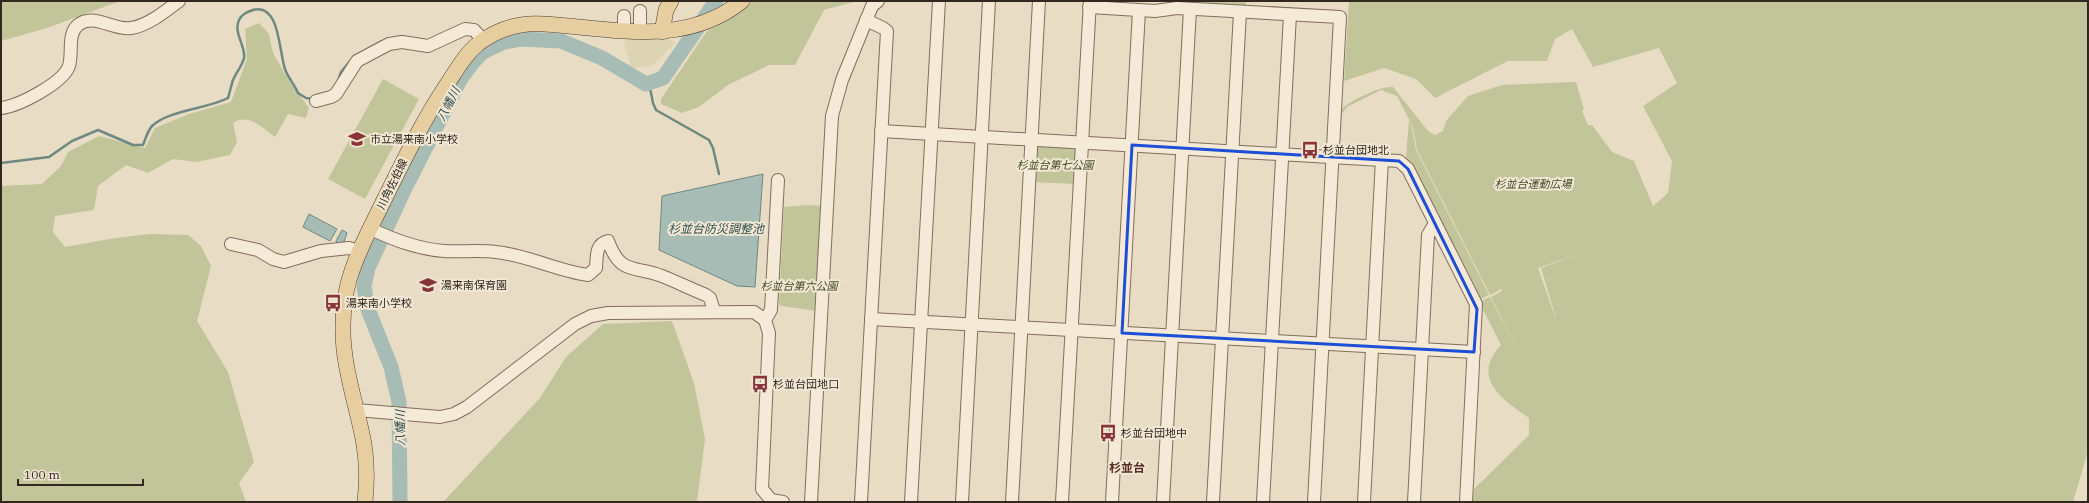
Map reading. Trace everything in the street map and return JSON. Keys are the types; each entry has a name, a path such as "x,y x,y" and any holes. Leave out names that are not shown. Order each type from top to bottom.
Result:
{"main road":[{"path":"662,32 666,10 671,1"},
{"name":"川角佐伯線","path":"365,502 366,460 362,411 345,358 342,327 349,280 360,251 373,230 425,118 465,57 483,40 505,29 529,24 624,23 640,32 681,30 704,23 723,14 742,1"}],"street":[{"path":"1,108 21,103 62,77 69,65 74,30 83,22 95,21 118,28 131,28 143,24 179,1"},
{"path":"811,502 832,116 838,92 866,20 872,6 878,1"},
{"path":"911,502 939,1"},
{"path":"962,502 989,1"},
{"path":"1012,502 1039,1"},
{"path":"1062,502 1090,4 1140,10 1190,9 1340,17 1314,502"},
{"path":"1163,502 1190,9"},
{"path":"1112,502 1140,10"},
{"path":"640,11 640,32"},
{"path":"1213,502 1240,12"},
{"path":"1263,502 1290,15"},
{"path":"861,502 887,31 884,28 866,20"},
{"path":"316,101 336,94 357,61 389,44 402,42 428,46 465,28 474,30 483,40"},
{"path":"881,131 1382,159 1399,161 1404,164 1476,304 1466,502"},
{"path":"1364,502 1382,159"},
{"path":"765,320 771,310 778,180"},
{"path":"1414,502 1428,235 1435,223"},
{"path":"373,230 395,240 444,251 496,251 588,275 596,268 598,248 603,242 608,241 619,262 630,269 660,275 706,295 710,298 714,311"},
{"path":"231,244 242,245 260,251 273,259 284,262 321,251 349,248 360,251"},
{"path":"362,411 440,417 461,411 575,324 591,316 608,313 714,311 754,312 765,320 769,333 761,502"},
{"path":"871,319 1474,352"},
{"path":"762,489 771,500 783,502"}],"highlighted area":[{"path":"1132,145 1399,161 1408,169 1477,309 1474,352 1122,333"}],"shaded area":[{"path":"625,36 668,37 675,43 653,65 634,68 631,66 624,44 626,43"}],"green space":[{"path":"1,1 120,1 47,28 1,41"},
{"path":"753,1 857,1 824,10 795,65 769,65 728,85 699,107 682,113 661,104 661,99 707,31 730,18"},
{"path":"1198,1 1246,1 1246,7 1198,5"},
{"name":"杉並台運動広場","path":"1349,1 2088,1 2088,451 2073,502 1473,502 1474,489 1529,435 1529,418 1509,404 1501,396 1489,378 1489,368 1492,357 1501,345 1479,302 1490,297 1516,346 1491,297 1502,291 1501,289 1490,295 1417,150 1413,127 1397,96 1381,90 1347,107 1338,119 1338,115 1341,110 1350,103 1382,89 1393,87 1428,131 1435,135 1443,131 1446,121 1468,96 1502,85 1576,82 1584,109 1582,111 1588,125 1592,125 1612,152 1634,161 1653,206 1650,209 1668,193 1672,161 1643,106 1677,83 1659,48 1593,67 1572,29 1555,39 1547,61 1508,61 1435,98 1416,79 1384,68 1344,81","holes":["1578,254 1541,268 1558,325 1538,268"]},
{"path":"259,23 269,34 273,53 288,79 309,108 306,118 288,114 275,137 255,122 250,120 239,120 233,123 237,142 230,155 196,162 173,159 148,173 126,165 98,186 94,210 55,216 53,232 65,247 115,238 150,234 188,235 201,246 211,266 197,321 228,372 254,462 239,483 246,502 1,502 1,186 42,184 61,166 68,152 99,136 145,148 155,128 189,114 231,102 247,59 245,29"},
{"path":"383,79 419,99 365,199 328,179"},
{"path":"1409,120 1412,127 1416,150 1489,295 1478,300 1406,157"},
{"name":"杉並台第七公園","path":"1040,145 1073,147 1078,152 1076,184 1033,182 1035,150"},
{"name":"杉並台第六公園","path":"809,205 823,206 817,311 781,306 779,304 784,207"},
{"path":"672,321 694,383 705,439 697,502 443,502 540,398 566,357 603,324"}],"water":[{"name":"杉並台防災調整池","path":"763,174 755,287 737,286 659,250 662,196"},
{"path":"309,214 337,229 330,241 303,227"},
{"path":"342,230 347,233 344,242 337,244 336,241"}],"waterway":[{"name":"八幡川","path":"400,502 399,402 391,367 367,307 364,286 368,268 404,190 461,78 483,52 504,42 521,39 561,41 602,58 646,84 663,78 716,1"},
{"path":"1,163 49,157 72,141 98,130 133,145 143,145 152,126 168,116 210,105 228,98 233,80 244,58 243,49 238,35 239,20 247,12 253,10 262,10 269,14 277,30 283,62 288,75 298,93 306,98 314,99"},
{"path":"354,56 382,41"},
{"path":"338,81 341,72 351,60"},
{"path":"649,83 656,110 709,140 713,148 719,174"}],"place":[{"name":"市立湯来南小学校","path":"357,139"},
{"name":"杉並台団地北","path":"1310,150"},
{"name":"湯来南保育園","path":"428,285"},
{"name":"湯来南小学校","path":"333,303"},
{"name":"杉並台団地口","path":"760,384"},
{"name":"杉並台団地中","path":"1108,433"}],"district":[{"name":"杉並台","path":"1127,467"}]}
